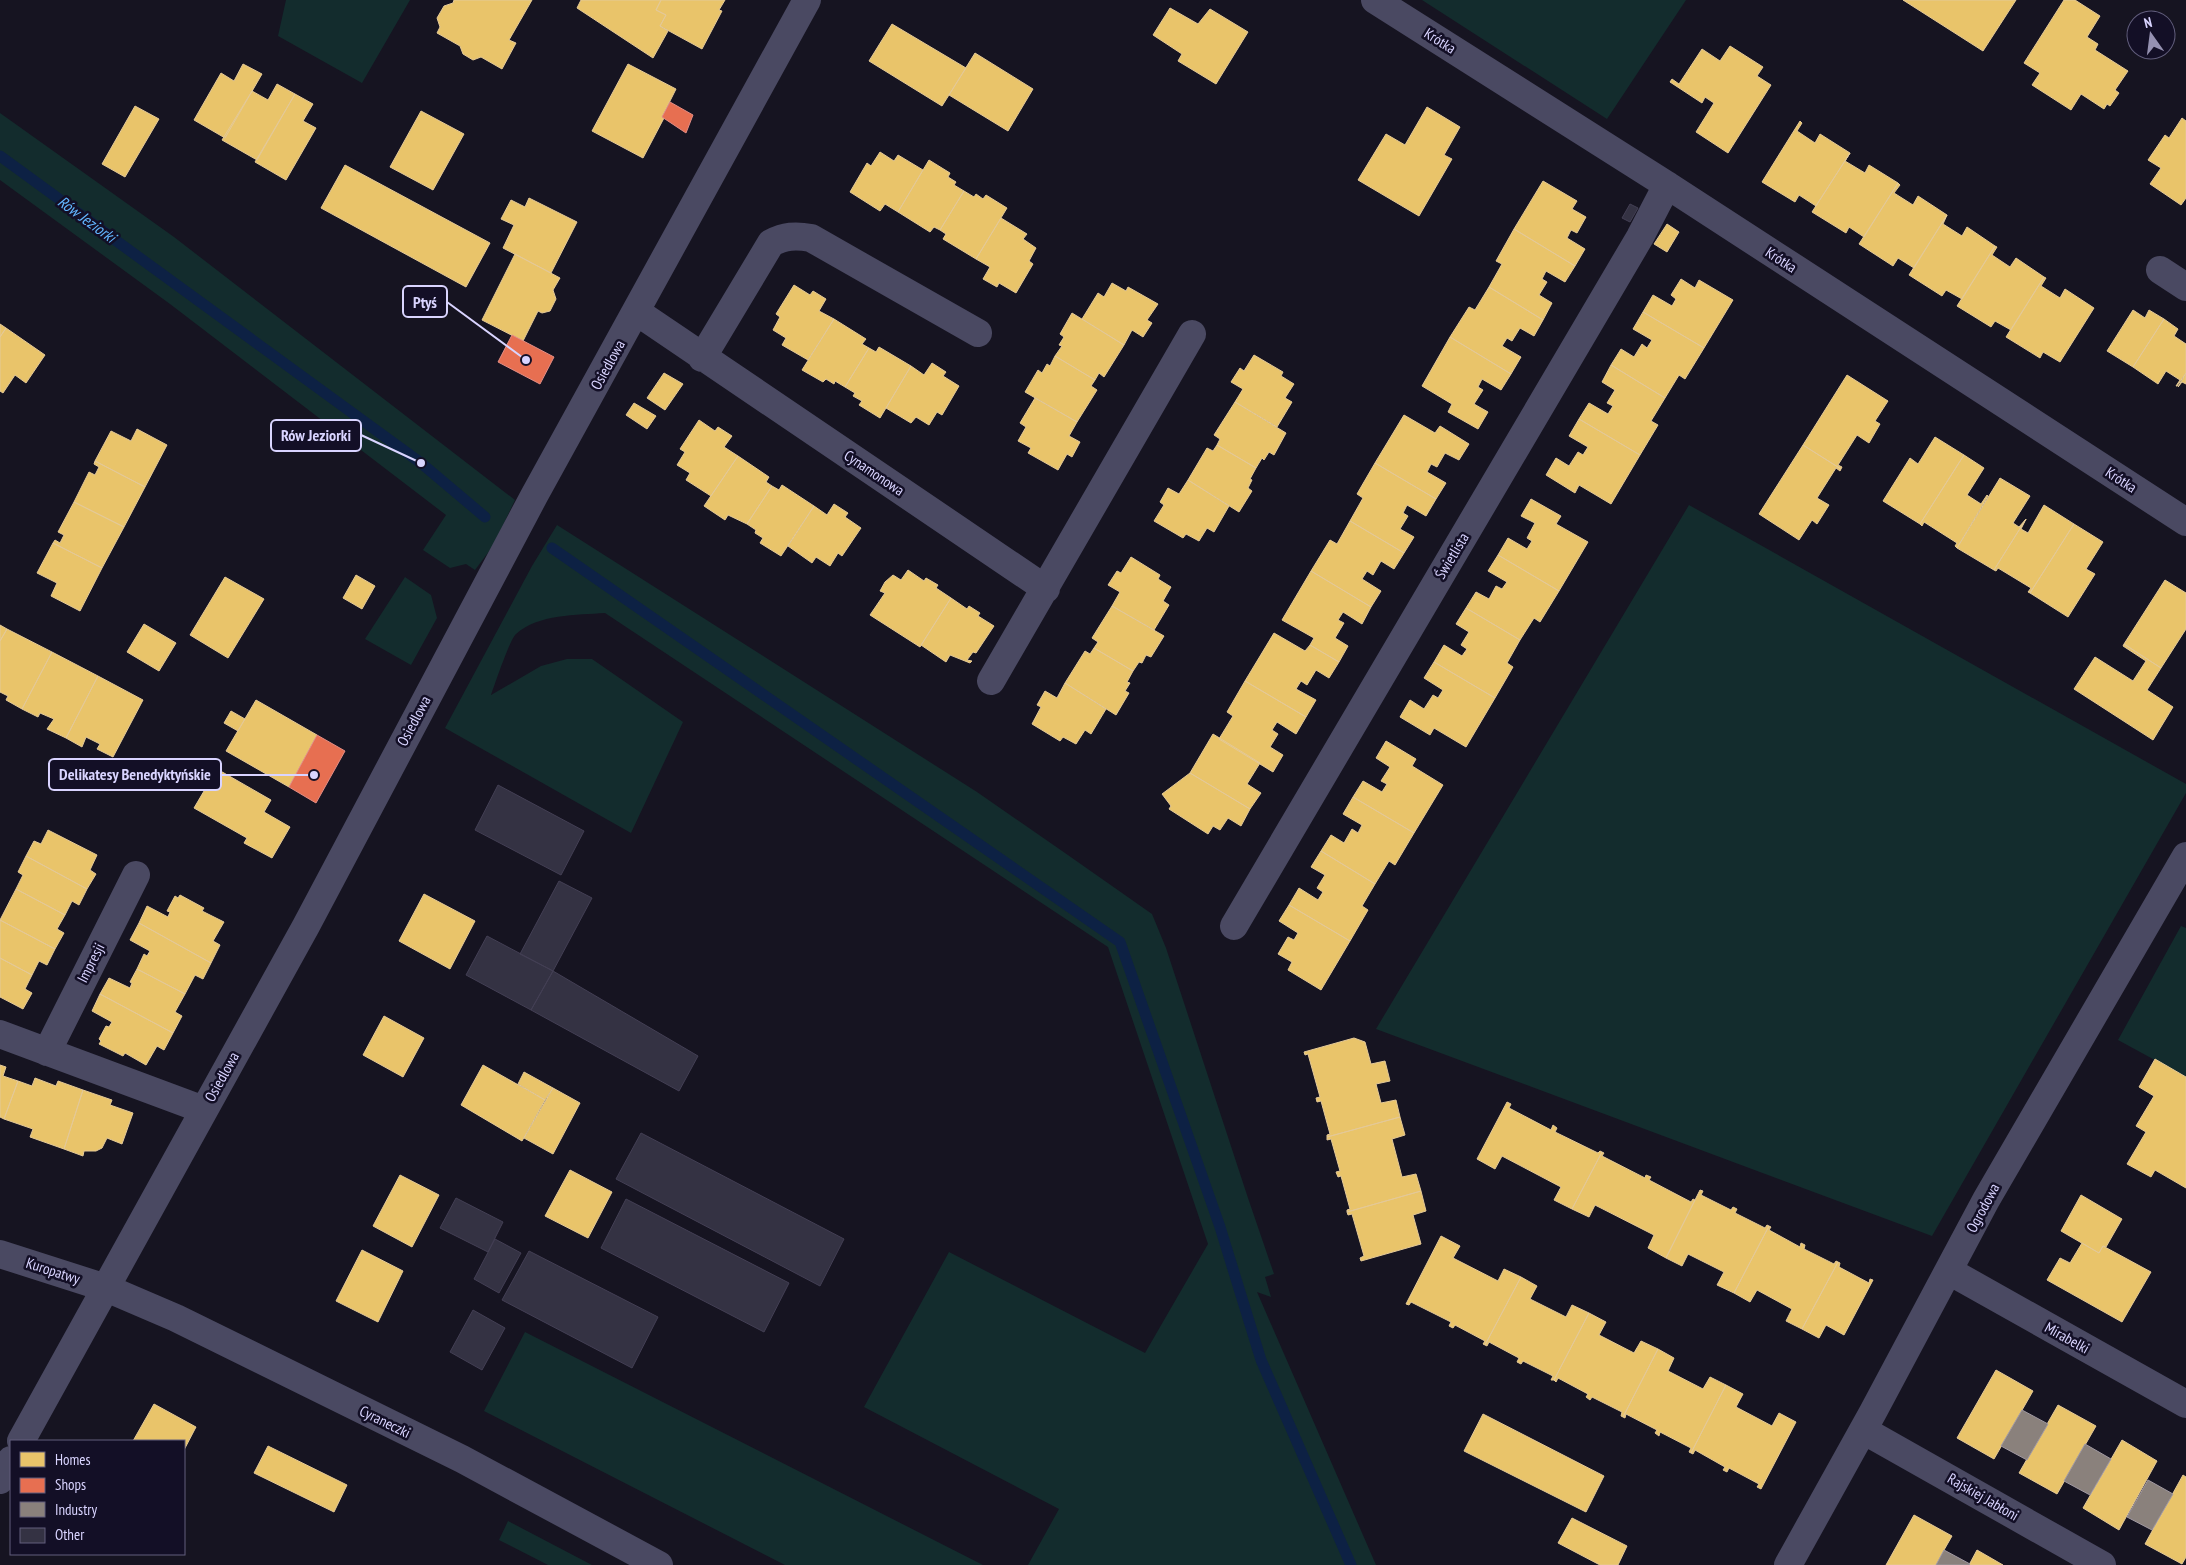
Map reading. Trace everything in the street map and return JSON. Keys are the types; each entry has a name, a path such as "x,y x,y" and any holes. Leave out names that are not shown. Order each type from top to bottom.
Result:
{"street":[{"name":"Osiedlowa","path":"23,1440 136,1230 306,926 534,496 637,312 666,255 807,0"},
{"name":"Krótka","path":"1375,0 1667,185 2186,522"},
{"name":"Świetlista","path":"1234,926 1635,246 1667,185"},
{"path":"702,358 771,243 784,236 799,235 811,238 978,333"},
{"path":"2160,270 2186,287"},
{"name":"Cynamonowa","path":"637,312 702,358 1046,589"},
{"path":"991,681 1192,334"},
{"name":"Ogrodowa","path":"1788,1565 2026,1129 2186,856"},
{"name":"Impresji","path":"46,1052 136,875"},
{"path":"0,1034 204,1110"},
{"name":"Kuropatwy","path":"0,1254 106,1288"},
{"name":"Mirabelki","path":"1949,1271 2186,1404"},
{"name":"Cyraneczki","path":"106,1288 176,1318 462,1459 659,1565"},
{"name":"Rajskiej Jabłoni","path":"1863,1430 2102,1565"},
{"path":"0,1480 10,1462"}],"green space":[{"path":"286,0 410,0 362,83 278,36"},
{"path":"1422,0 1686,0 1607,119"},
{"path":"0,113 174,237 515,500 493,546 475,570 466,564 450,568 423,550 446,515 170,304 0,180"},
{"path":"1689,505 2186,784 2186,793 1932,1236 1376,1029"},
{"path":"557,525 977,792 1152,914 1166,948 1274,1274 1265,1277 1271,1297 1257,1292 1376,1565 1028,1565 1059,1509 864,1407 949,1252 1145,1353 1208,1244 1108,947 605,613 570,615 546,619 525,627 513,638 491,695 541,666 567,659 592,659 683,722 631,833 445,728 532,566"},
{"path":"405,577 431,595 437,618 411,665 365,639"},
{"path":"2181,926 2186,928 2186,1077 2118,1040"},
{"path":"525,1332 983,1565 785,1565 484,1411"},
{"path":"508,1521 592,1565 548,1565 499,1540"}],"building: Homes":[{"path":"454,0 532,0 509,40 516,43 502,69 481,57 473,60 463,54 460,46 437,33 440,27 437,18 444,6 453,3"},
{"path":"581,0 661,0 656,10 666,15 660,26 668,31 653,58 577,8"},
{"path":"661,0 725,0 719,10 722,11 702,49 660,26 666,15 656,10"},
{"path":"1903,0 2016,0 1983,51"},
{"path":"2064,0 2075,0 2100,16 2087,37 2098,44 2095,50 2128,71 2115,90 2119,93 2110,106 2107,104 2104,109 2081,94 2071,110 2032,85 2040,73 2024,63"},
{"path":"1170,8 1198,24 1210,9 1248,32 1216,84 1178,61 1182,54 1153,35"},
{"path":"892,24 966,68 942,106 869,61"},
{"path":"1730,46 1763,67 1757,76 1771,85 1728,153 1696,132 1714,103 1705,97 1702,103 1670,82 1672,79 1679,84 1702,49 1720,61"},
{"path":"975,53 1033,89 1008,131 949,95"},
{"path":"243,64 262,74 225,138 194,120 221,73 234,81"},
{"path":"628,64 676,89 662,117 664,118 643,158 592,131"},
{"path":"277,84 295,94 257,160 222,140 252,91 268,100"},
{"path":"295,94 313,104 303,121 316,128 286,180 255,162"},
{"path":"135,106 159,119 125,177 102,164"},
{"path":"1427,107 1460,127 1444,155 1452,159 1419,216 1358,180 1386,134 1405,145"},
{"path":"421,111 464,134 433,190 390,167"},
{"path":"2182,118 2186,121 2186,198 2181,205 2150,184 2161,168 2148,160 2165,135 2169,138"},
{"path":"1800,121 1802,123 1797,131 1815,143 1820,134 1850,153 1816,206 1799,195 1795,202 1762,182"},
{"path":"880,152 894,161 898,155 923,170 898,212 885,204 880,211 850,192 867,163 871,166"},
{"path":"1850,153 1845,161 1865,173 1869,165 1898,183 1864,237 1849,227 1846,233 1812,212"},
{"path":"929,160 950,173 948,177 956,182 954,185 964,191 940,230 934,227 930,232 898,212"},
{"path":"345,165 490,243 466,287 321,208"},
{"path":"1543,181 1577,201 1572,209 1586,217 1577,233 1571,230 1567,238 1585,249 1575,266 1514,229"},
{"path":"1898,183 1900,185 1894,193 1913,205 1918,196 1947,215 1914,268 1898,258 1893,266 1859,244"},
{"path":"964,191 974,197 976,194 983,199 986,195 1007,208 976,259 943,239 946,234 940,230"},
{"path":"529,198 577,222 551,273 503,248 514,225 501,219 511,200 525,207"},
{"path":"1947,215 1943,224 1962,236 1967,227 1995,246 1962,299 1946,290 1942,296 1909,275"},
{"path":"1001,218 1027,234 1023,239 1036,248 1029,261 1033,264 1016,293 999,283 997,287 983,279 990,267 976,259"},
{"path":"1667,224 1679,232 1667,252 1654,244"},
{"path":"1514,229 1575,266 1565,282 1546,271 1542,279 1547,282 1539,295 1552,303 1543,320 1489,287 1502,264 1496,261"},
{"path":"1995,246 1997,247 1992,255 2010,267 2016,258 2044,277 2011,330 1995,321 1991,327 1957,306"},
{"path":"515,254 560,278 553,290 556,299 550,311 542,313 538,311 523,341 482,320"},
{"path":"2044,277 2046,278 2041,286 2060,298 2065,289 2094,308 2060,362 2043,352 2040,358 2006,337"},
{"path":"1681,279 1695,288 1699,280 1733,300 1704,348 1643,312 1653,295 1672,306 1676,299 1671,295"},
{"path":"1112,283 1126,291 1128,287 1158,304 1147,320 1152,323 1143,337 1132,330 1124,345 1082,319 1098,293 1104,297"},
{"path":"794,285 810,295 813,291 826,299 819,311 834,319 808,360 782,345 786,338 773,330 780,317 776,314"},
{"path":"1489,287 1543,320 1534,336 1520,328 1512,341 1507,338 1502,346 1521,357 1511,374 1450,337 1469,307 1475,310"},
{"path":"2133,310 2145,318 2149,310 2164,319 2133,367 2107,351"},
{"path":"1643,312 1704,348 1685,379 1679,375 1665,398 1611,365 1621,349 1634,357 1642,344 1647,348 1652,340 1633,329"},
{"path":"1072,313 1124,345 1104,377 1099,373 1095,380 1055,356 1062,346 1059,345 1064,337 1060,334"},
{"path":"834,319 866,339 862,344 869,348 845,387 835,381 834,384 826,379 823,382 802,370"},
{"path":"2164,319 2178,329 2174,336 2186,344 2186,373 2177,386 2180,380 2166,371 2158,384 2133,367"},
{"path":"0,324 6,328 0,337"},
{"path":"6,328 45,355 26,383 15,375 3,393 0,391 0,337"},
{"path":"1450,337 1511,374 1501,390 1482,379 1478,387 1483,390 1474,404 1488,412 1478,429 1448,412 1452,404 1422,386"},
{"path":"879,347 911,366 880,418 859,405 862,401 853,396 855,393 845,387 869,348 876,352"},
{"path":"1254,355 1283,372 1281,376 1294,384 1285,398 1292,402 1277,427 1235,402 1243,389 1231,382 1240,368 1244,371"},
{"path":"1055,356 1095,380 1091,386 1097,390 1077,422 1025,392 1038,370 1042,373 1047,364 1050,366"},
{"path":"932,363 946,372 943,376 959,386 942,415 937,412 929,425 916,417 911,423 886,408 911,366 924,375"},
{"path":"1611,365 1665,398 1651,421 1658,425 1640,455 1579,419 1589,403 1608,414 1613,406 1607,403 1615,390 1602,382"},
{"path":"664,373 683,384 665,410 647,398"},
{"path":"2186,373 2186,384 2182,382 2178,387"},
{"path":"1847,375 1888,401 1875,421 1880,424 1869,443 1857,435 1838,465 1842,467 1841,469 1803,445"},
{"path":"1035,398 1077,422 1069,436 1080,442 1072,457 1067,454 1058,470 1028,453 1031,448 1018,441 1026,427 1020,423"},
{"path":"1235,402 1286,433 1274,455 1269,452 1264,460 1262,458 1256,468 1217,445 1220,439 1214,435"},
{"path":"634,403 656,416 647,429 626,415"},
{"path":"1404,415 1435,433 1440,426 1469,444 1459,460 1445,453 1437,467 1431,464 1427,472 1446,483 1436,499 1375,463"},
{"path":"1579,419 1640,455 1611,504 1579,485 1575,493 1546,475 1556,458 1569,466 1578,452 1583,455 1588,447 1569,436"},
{"path":"699,420 715,431 718,427 732,436 724,447 738,456 711,496 686,480 690,473 677,465 685,452 680,449"},
{"path":"137,429 167,445 145,487 95,461 111,431 131,441"},
{"path":"1935,437 1964,455 1920,524 1883,501 1910,458 1918,464"},
{"path":"1217,445 1256,468 1248,488 1252,491 1239,512 1188,480 1207,448 1213,451"},
{"path":"1803,445 1841,469 1840,471 1836,468 1817,498 1829,505 1817,524 1812,520 1799,540 1759,514"},
{"path":"1964,455 1984,468 1967,495 1981,504 1988,496 1957,548 1955,546 1957,543 1924,522 1922,526 1920,524"},
{"path":"738,456 769,477 766,482 772,486 747,524 728,515 725,520 704,506"},
{"path":"95,461 145,487 124,527 74,502 89,472 95,475 99,467 94,464"},
{"path":"1375,463 1436,499 1426,516 1407,505 1403,513 1408,516 1400,529 1414,537 1404,553 1350,521 1363,498 1357,494"},
{"path":"2000,478 2030,496 2013,523 2019,527 2026,519 1994,570 1957,548"},
{"path":"1188,480 1229,506 1214,532 1207,528 1199,541 1186,534 1183,538 1154,521 1164,505 1160,502 1168,488 1179,494"},
{"path":"782,485 814,506 781,556 760,543 763,538 755,533 756,530 747,524 772,486 779,490"},
{"path":"1531,499 1561,516 1556,524 1588,542 1559,591 1498,555 1508,538 1527,549 1532,541 1527,538 1535,523 1521,516"},
{"path":"74,502 124,527 102,568 53,543 55,540 60,543 64,535 58,532"},
{"path":"834,504 848,513 845,517 861,528 842,556 838,553 830,566 816,557 812,563 788,546 814,506 827,515"},
{"path":"2044,505 2074,524 2030,593 2028,592 2031,588 1998,568 1996,571 1994,570 2026,519 2021,529 2028,533"},
{"path":"1350,521 1404,553 1394,569 1381,561 1373,575 1367,571 1362,579 1381,591 1371,607 1311,571 1330,540 1337,544"},
{"path":"2074,524 2103,542 2086,569 2095,574 2068,617 2030,593"},
{"path":"53,543 102,568 80,611 51,596 57,583 37,573"},
{"path":"1498,555 1559,591 1540,622 1534,618 1520,640 1466,608 1476,592 1489,599 1496,586 1502,589 1507,582 1488,571"},
{"path":"1131,557 1160,575 1158,579 1171,587 1163,601 1169,605 1154,630 1112,606 1120,592 1108,585 1117,571 1121,573"},
{"path":"908,570 924,581 926,578 938,585 936,588 951,598 920,647 870,615 885,593 880,591 885,582 893,575 901,580"},
{"path":"1311,571 1371,607 1362,624 1343,612 1338,620 1344,623 1335,638 1348,646 1339,662 1310,645 1314,638 1282,620"},
{"path":"356,575 375,586 362,609 343,598"},
{"path":"225,577 264,599 228,658 190,635"},
{"path":"2165,580 2186,593 2186,629 2161,668 2124,644"},
{"path":"951,598 967,609 969,606 980,613 978,616 994,626 976,653 973,652 967,660 972,661 970,663 950,655 946,662 921,645"},
{"path":"1112,606 1164,636 1151,657 1146,655 1142,663 1139,662 1133,671 1094,648 1098,642 1092,638"},
{"path":"1466,608 1520,640 1507,663 1513,667 1495,698 1434,662 1444,645 1462,656 1467,649 1461,645 1469,632 1456,624"},
{"path":"144,624 176,643 159,671 127,652"},
{"path":"0,625 7,629 0,641"},
{"path":"7,629 52,652 22,709 6,700 8,696 0,692 0,641"},
{"path":"1274,633 1305,651 1310,645 1339,662 1329,678 1316,670 1307,685 1301,681 1296,689 1316,700 1306,717 1245,681"},
{"path":"2124,644 2161,668 2147,690 2173,707 2153,740 2074,689 2095,657 2133,681 2146,661 2123,646"},
{"path":"1094,648 1133,671 1127,682 1130,683 1125,691 1129,693 1116,715 1065,683 1085,651 1090,654"},
{"path":"52,652 98,676 66,738 47,729 54,719 40,713 38,717 22,709"},
{"path":"1434,662 1495,698 1466,747 1434,728 1430,735 1400,717 1410,700 1424,709 1433,695 1438,698 1443,690 1424,678"},
{"path":"98,676 143,700 113,757 97,749 100,744 86,737 82,747 66,738"},
{"path":"1245,681 1306,717 1296,734 1277,722 1272,730 1278,734 1270,747 1283,755 1273,772 1219,739 1233,716 1227,712"},
{"path":"1065,683 1106,709 1091,734 1085,730 1076,744 1063,737 1060,741 1032,724 1041,707 1037,705 1045,691 1057,698"},
{"path":"256,700 317,735 289,787 226,751"},
{"path":"231,711 245,719 238,731 224,723"},
{"path":"1213,734 1260,763 1247,784 1261,793 1250,809 1190,773"},
{"path":"1386,741 1416,759 1412,766 1443,785 1414,833 1353,797 1363,781 1382,792 1387,784 1381,781 1390,767 1376,758"},
{"path":"217,769 271,800 264,812 290,827 272,858 244,843 247,838 194,808"},
{"path":"1190,773 1250,809 1241,826 1228,818 1220,830 1213,826 1208,834 1169,809 1171,806 1162,794"},
{"path":"1353,797 1414,833 1395,865 1389,861 1375,884 1321,851 1331,835 1344,843 1352,829 1358,833 1362,825 1343,814"},
{"path":"48,830 97,855 90,870 96,874 87,889 26,856 34,841 41,844"},
{"path":"1321,851 1375,884 1362,906 1368,910 1350,941 1289,905 1299,888 1318,900 1323,892 1317,888 1325,875 1311,867"},
{"path":"26,856 87,889 79,905 72,901 65,915 16,889 23,875 18,872"},
{"path":"16,889 65,915 57,929 64,933 55,949 0,920"},
{"path":"424,894 475,921 450,969 399,941"},
{"path":"180,895 204,908 202,911 224,922 213,941 220,945 211,963 139,923 147,906 168,917 170,912 167,911 175,896 178,898"},
{"path":"1289,905 1350,941 1321,990 1288,970 1292,962 1278,954 1288,937 1294,940 1298,933 1279,921"},
{"path":"0,920 55,949 47,965 39,961 32,975 0,958"},
{"path":"139,923 211,963 203,979 195,975 185,994 137,969 144,954 147,956 150,951 130,940"},
{"path":"0,958 32,975 25,989 32,993 23,1009 0,997"},
{"path":"137,969 185,994 175,1012 182,1016 173,1033 100,994 109,978 130,988 132,983 130,982"},
{"path":"100,994 173,1033 164,1050 157,1046 146,1065 125,1053 123,1056 99,1044 101,1041 99,1039 106,1026 109,1027 112,1022 92,1011"},
{"path":"384,1016 424,1038 403,1077 363,1055"},
{"path":"1354,1038 1365,1042 1371,1064 1385,1061 1390,1081 1376,1084 1381,1103 1396,1100 1400,1117 1327,1137 1330,1134 1321,1101 1317,1102 1316,1098 1320,1097 1308,1054 1305,1055 1304,1052"},
{"path":"2155,1059 2186,1077 2186,1188 2155,1170 2151,1177 2127,1164 2146,1132 2136,1126 2154,1096 2139,1087"},
{"path":"0,1065 6,1067 3,1076 18,1081 4,1119 0,1117"},
{"path":"483,1065 545,1100 522,1141 461,1105"},
{"path":"524,1072 553,1088 545,1100 518,1084"},
{"path":"35,1078 56,1086 58,1081 83,1090 64,1149 30,1137 33,1129 4,1119 18,1081 32,1086"},
{"path":"553,1088 580,1103 553,1154 524,1138"},
{"path":"83,1090 112,1100 110,1105 133,1113 122,1144 107,1138 102,1148 96,1151 84,1151 83,1156 64,1149"},
{"path":"1507,1102 1511,1104 1509,1108 1551,1130 1553,1125 1557,1128 1555,1132 1598,1153 1602,1152 1572,1209 1554,1200 1561,1187 1502,1156 1495,1169 1477,1159"},
{"path":"1400,1117 1405,1135 1392,1139 1402,1177 1416,1174 1421,1191 1347,1212 1350,1209 1341,1176 1338,1177 1336,1172 1340,1171 1331,1139 1327,1140 1327,1137"},
{"path":"1602,1152 1604,1153 1602,1156 1645,1178 1646,1175 1651,1177 1649,1180 1691,1202 1693,1199 1695,1200 1666,1258 1648,1248 1654,1235 1595,1205 1589,1217 1572,1209"},
{"path":"570,1170 612,1192 588,1238 545,1216"},
{"path":"400,1175 439,1195 412,1247 373,1226"},
{"path":"1700,1190 1703,1191 1701,1195 1731,1210 1733,1207 1737,1209 1735,1213 1765,1228 1767,1225 1769,1226 1734,1293 1717,1285 1724,1272 1688,1254 1682,1266 1666,1258"},
{"path":"1421,1191 1426,1211 1413,1215 1421,1244 1361,1261 1360,1258 1364,1256 1352,1214 1348,1215 1347,1212"},
{"path":"2081,1195 2122,1219 2106,1247 2103,1246 2099,1253 2061,1231"},
{"path":"1769,1226 1771,1227 1769,1230 1800,1247 1801,1243 1805,1245 1804,1249 1834,1264 1836,1261 1838,1262 1802,1329 1786,1321 1792,1309 1757,1290 1750,1302 1734,1293"},
{"path":"1441,1236 1460,1246 1453,1258 1498,1281 1504,1269 1521,1277 1485,1345 1483,1344 1485,1341 1455,1325 1453,1328 1449,1326 1451,1322 1411,1302 1409,1305 1406,1304"},
{"path":"2082,1243 2099,1253 2103,1246 2151,1272 2122,1322 2047,1280 2060,1258 2070,1263"},
{"path":"362,1250 403,1271 378,1322 336,1301"},
{"path":"1838,1262 1840,1263 1839,1267 1869,1283 1870,1279 1873,1280 1844,1335 1826,1325 1819,1338 1802,1329"},
{"path":"1521,1277 1537,1286 1530,1299 1566,1317 1572,1305 1589,1313 1554,1380 1551,1380 1553,1376 1523,1361 1521,1364 1517,1362 1519,1358 1489,1342 1487,1346 1485,1345"},
{"path":"1589,1313 1606,1322 1599,1335 1634,1353 1641,1341 1658,1349 1623,1417 1621,1416 1622,1412 1592,1397 1590,1400 1586,1397 1588,1394 1558,1378 1556,1382 1554,1380"},
{"path":"1658,1349 1674,1358 1668,1371 1703,1389 1710,1377 1726,1385 1691,1453 1689,1452 1691,1448 1660,1432 1659,1436 1655,1433 1657,1430 1626,1414 1625,1418 1623,1417"},
{"path":"1996,1370 2033,1391 1994,1459 1957,1438"},
{"path":"1726,1385 1743,1394 1736,1407 1772,1426 1779,1413 1796,1422 1761,1489 1757,1487 1759,1484 1729,1468 1727,1472 1723,1470 1725,1467 1695,1450 1693,1454 1691,1453"},
{"path":"154,1404 196,1427 185,1448 185,1440 134,1440"},
{"path":"2058,1405 2096,1426 2057,1494 2019,1473"},
{"path":"1483,1414 1604,1476 1586,1512 1464,1451"},
{"path":"2122,1440 2157,1461 2119,1530 2083,1508"},
{"path":"268,1446 347,1485 334,1512 254,1473"},
{"path":"2183,1475 2186,1477 2186,1557 2182,1564 2145,1544"},
{"path":"1914,1515 1952,1536 1936,1565 1886,1565"},
{"path":"1572,1518 1627,1546 1618,1565 1600,1565 1558,1543"},
{"path":"1977,1550 2003,1565 1969,1565"}],"building: Shops":[{"path":"670,102 693,115 686,133 662,117"},
{"path":"512,335 554,357 540,384 498,362"},
{"path":"317,735 345,751 316,803 289,787"}],"building: Industry":[{"path":"2022,1410 2048,1424 2027,1460 2001,1446"},
{"path":"2085,1444 2111,1459 2090,1495 2064,1481"},
{"path":"2148,1480 2173,1494 2152,1530 2127,1517"},
{"path":"1944,1550 1970,1564 1936,1565"}],"building: Other":[{"path":"1630,204 1638,208 1630,222 1622,218"},
{"path":"498,785 584,831 561,875 475,830"},
{"path":"559,881 592,898 553,971 520,954"},
{"path":"487,936 553,971 531,1010 466,975"},
{"path":"553,971 698,1056 679,1091 531,1010"},
{"path":"641,1133 844,1239 820,1286 616,1179"},
{"path":"456,1198 503,1222 488,1252 440,1228"},
{"path":"626,1199 789,1283 764,1332 601,1248"},
{"path":"495,1239 521,1253 499,1293 474,1279"},
{"path":"529,1251 658,1317 632,1368 502,1300"},
{"path":"473,1310 505,1328 482,1370 450,1352"}],"waterway":[{"name":"Rów Jeziorki","path":"0,156 421,463 485,517"},
{"path":"552,548 1120,942 1220,1227 1261,1360 1351,1565"}],"place":[{"name":"Ptyś","path":"526,360"},
{"name":"Rów Jeziorki","path":"421,463"},
{"name":"Delikatesy Benedyktyńskie","path":"314,775"}]}
